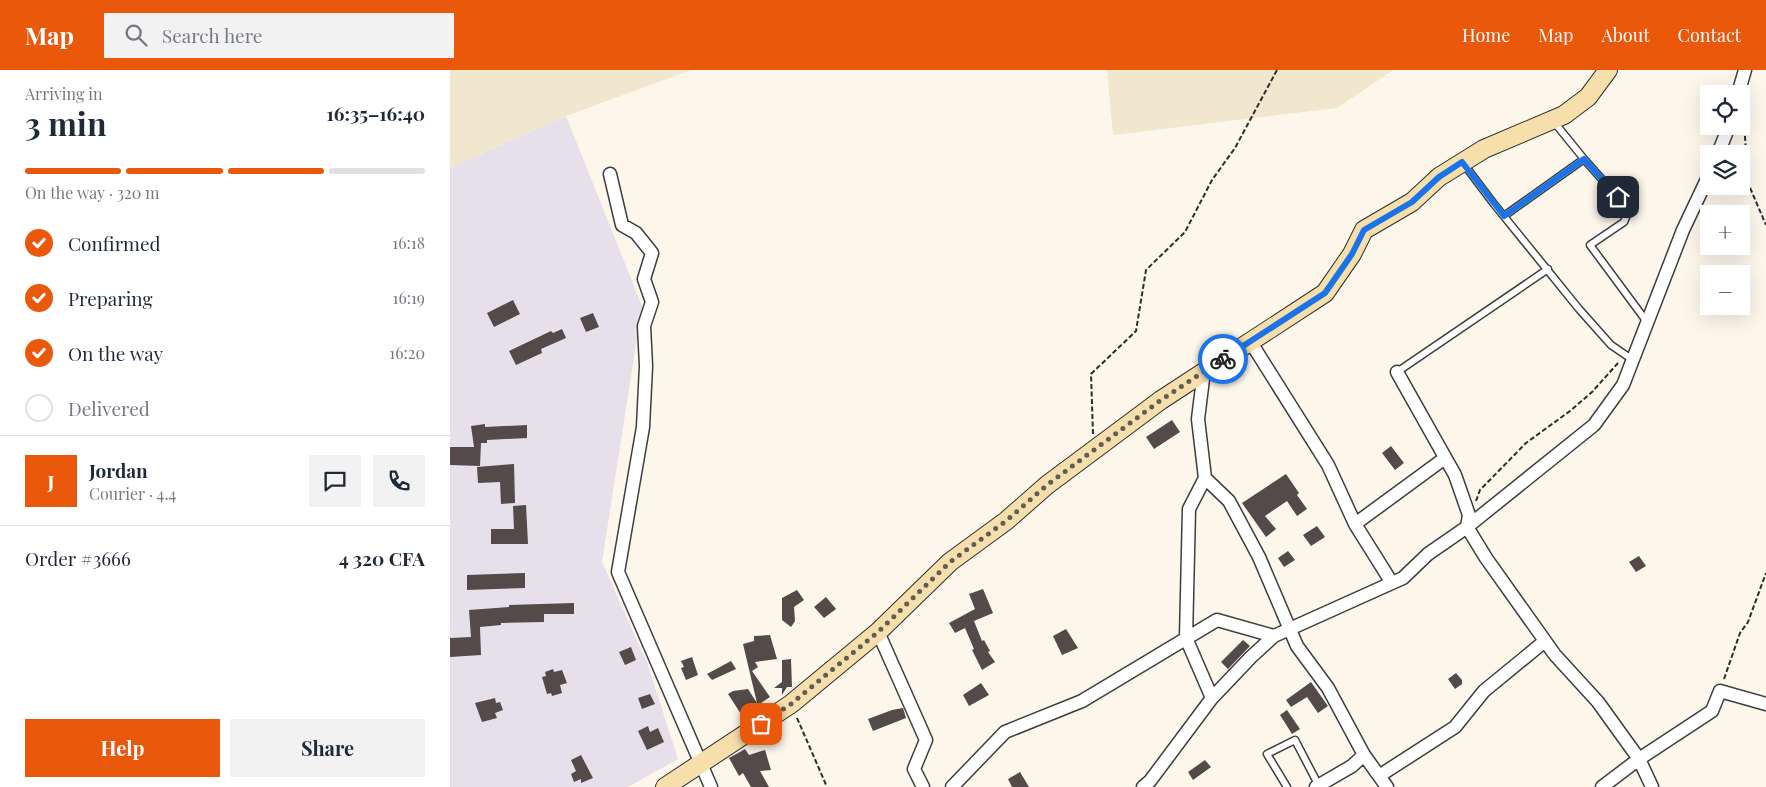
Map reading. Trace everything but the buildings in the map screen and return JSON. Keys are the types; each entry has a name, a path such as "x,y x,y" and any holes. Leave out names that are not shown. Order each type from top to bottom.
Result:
{"main road":[{"path":"665,787 791,704 878,632 950,562 1006,521 1047,485 1161,400 1325,293 1352,254 1364,230 1412,202 1439,177 1484,149 1564,115 1588,97 1608,70"}],"street":[{"path":"1741,85 1745,70"},
{"path":"610,174 622,225 636,234 652,253 644,279 652,302 644,326 646,366 643,427 618,572 711,787"},
{"path":"1143,787 1150,781 1212,698 1274,636 1403,578 1428,554 1467,527 1594,425 1623,385 1629,357 1648,322 1683,230 1700,194"},
{"path":"1250,341 1328,465 1355,524 1392,583"},
{"path":"1204,371 1198,419 1205,478 1189,509 1186,638 1212,698"},
{"path":"1397,372 1455,475 1469,515 1467,527 1486,558 1555,655 1598,702 1640,759 1652,787"},
{"path":"1355,524 1445,458"},
{"path":"1205,478 1229,501 1259,557 1297,646 1328,688 1364,755 1387,787"},
{"path":"952,787 1005,732 1082,701 1217,620 1274,636"},
{"path":"878,632 926,740 914,770 924,787"},
{"path":"1379,776 1455,727 1484,691 1545,641"},
{"path":"1602,787 1712,711 1720,691 1755,699 1766,704"},
{"path":"1318,786 1352,766 1364,755"}],"lane":[{"path":"1553,120 1629,210 1624,222 1590,245 1648,322"},
{"path":"1504,216 1584,159"},
{"path":"1462,162 1579,309 1611,345 1629,357"},
{"path":"1397,372 1548,270"},
{"path":"1287,787 1267,754 1295,740 1318,786"}],"path":[{"path":"1093,452 1091,374 1136,331 1146,270 1185,232 1212,180 1236,148 1278,70"},
{"path":"1744,135 1748,183 1766,225"},
{"path":"1467,527 1480,490 1526,443 1570,411 1629,357"},
{"path":"1720,691 1740,633 1748,622 1766,573"},
{"path":"791,704 827,787"}],"shaded area":[{"path":"450,70 691,70 566,116 450,168"},
{"path":"1107,70 1393,70 1337,108 1113,135"},
{"path":"566,116 642,306 602,562 648,665 678,759 628,787 450,787 450,168"}],"way so far":[{"path":"761,724 791,704 878,632 950,562 1006,521 1047,485 1161,400 1223,359"}],"route":[{"path":"1223,359 1325,293 1352,254 1364,230 1412,202 1439,177 1462,162 1504,216 1584,159 1618,197"}]}
